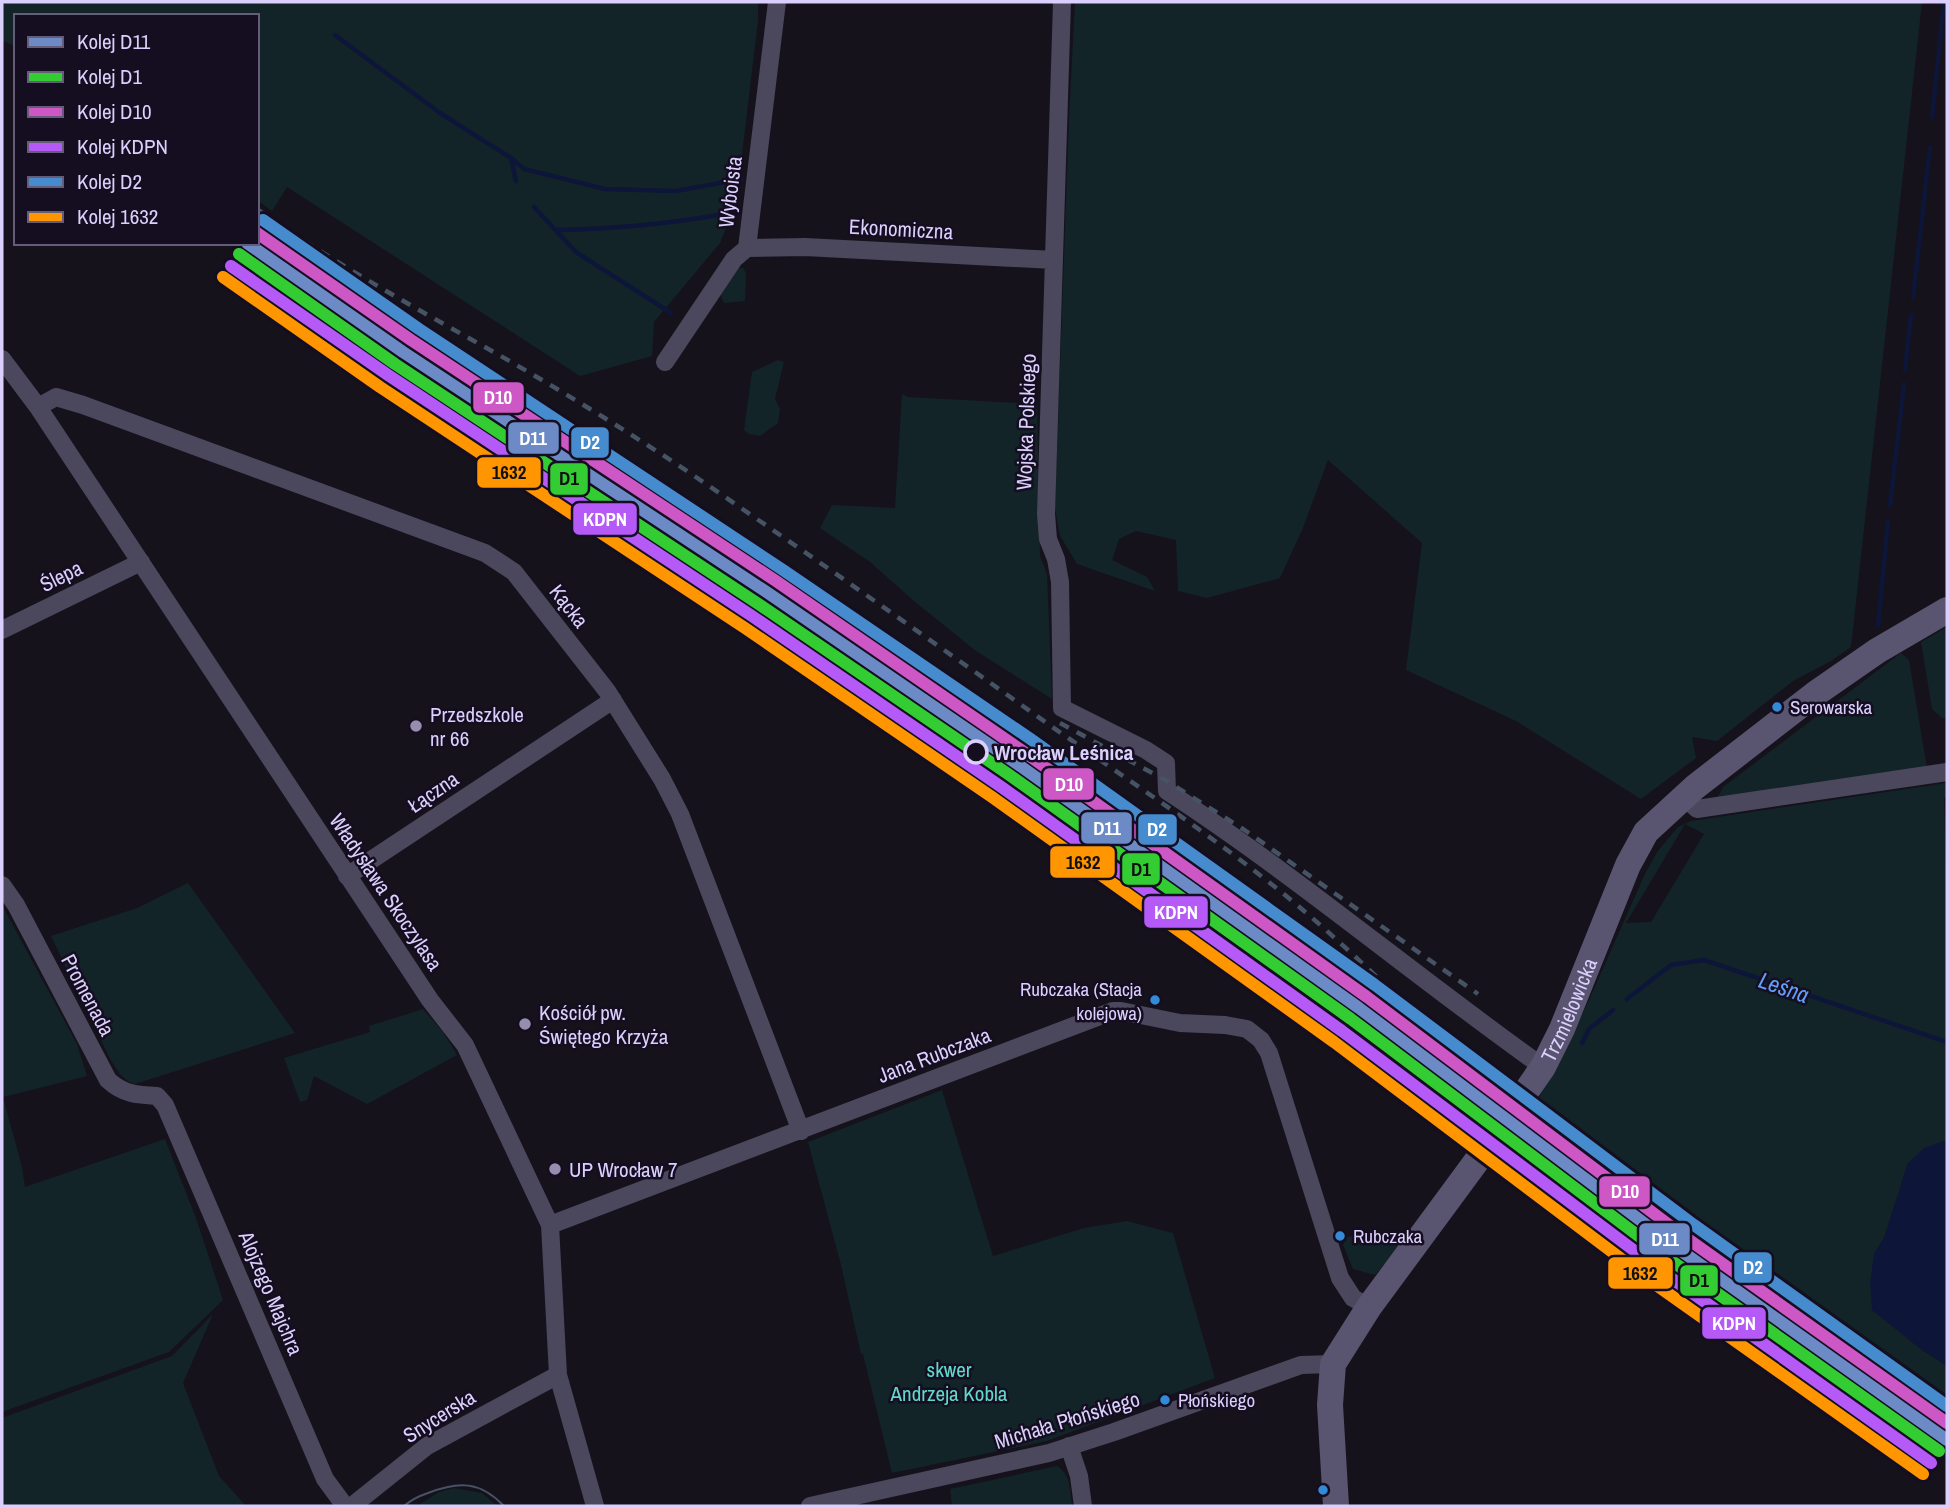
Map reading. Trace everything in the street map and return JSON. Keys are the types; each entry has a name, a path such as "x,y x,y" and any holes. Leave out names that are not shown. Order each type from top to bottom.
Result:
{"street":[{"name":"Wyboista","path":"665,362 734,259 747,248 777,2"},
{"name":"Wojska Polskiego","path":"1062,2 1046,514 1048,539 1056,559 1060,582 1062,708 1166,763 1167,791 1226,830 1542,1067"},
{"name":"Ekonomiczna","path":"747,248 805,247 1054,260"},
{"name":"Władysława Skoczylasa","path":"2,359 38,407 430,1000 465,1045 550,1225 558,1375 595,1506"},
{"name":"Kącka","path":"38,407 56,397 83,405 485,553 514,572 613,700 662,779 680,814 801,1131"},
{"name":"Ślepa","path":"2,631 141,562"},
{"name":"Trzmielowicka","path":"1332,1364 1369,1307 1498,1132 1542,1067 1562,1029 1628,865 1646,832 1684,797 1815,694 1877,651 1947,610"},
{"name":"Łączna","path":"348,876 613,700"},
{"path":"1684,797 1697,809 1947,772"},
{"name":"Promenada","path":"2,885 16,905 108,1080 117,1088 133,1095 158,1096"},
{"name":"Jana Rubczaka","path":"550,1225 1113,1011 1180,1023 1247,1029 1261,1040 1269,1053 1340,1278 1353,1298 1369,1307"},
{"name":"Alojzego Majchra","path":"158,1096 165,1105 325,1479 345,1506"},
{"path":"1332,1364 1331,1405 1336,1506"},
{"name":"Michała Płońskiego","path":"810,1506 1002,1465 1069,1446 1301,1365 1332,1364"},
{"name":"Snycerska","path":"352,1506 427,1446 558,1375"},
{"path":"1069,1446 1079,1476 1083,1506"}],"green space":[{"path":"2,2 758,2 736,204 720,243 654,322 652,356 580,376 287,187 272,211 259,201 259,14 14,14 14,46 2,40"},
{"path":"1075,2 1922,2 1851,647 1793,681 1717,741 1692,737 1696,758 1641,799 1516,721 1406,670 1422,543 1328,460 1303,528 1280,578 1207,598 1178,591 1176,540 1136,531 1119,539 1112,560 1147,577 1155,591 1077,564 1060,536 1055,508"},
{"path":"736,268 743,268 746,273 745,301 724,303 719,292"},
{"path":"778,360 784,362 775,399 780,409 778,423 760,436 749,434 744,430 752,372"},
{"path":"902,394 908,397 1037,404 1040,556 1047,574 1052,699 976,651 870,562 820,528 832,505 895,508"},
{"path":"1947,627 1947,718 1942,718 1932,709 1921,642"},
{"path":"1901,653 1909,660 1927,768 1717,799 1723,787"},
{"path":"1947,783 1947,797 1944,798 1947,1142 1943,1141 1908,1163 1884,1238 1874,1254 1872,1310 1922,1350 1947,1366 1947,1417 1925,1401 1927,1395 1850,1338 1772,1272 1698,1225 1536,1103 1585,1009 1657,852 1678,827 1691,821","holes":["1685,824 1704,834 1651,922 1626,923"]},
{"path":"188,883 295,1033 135,1084 122,1077 109,1057 51,936 137,908"},
{"path":"2,905 77,1044 87,1076 3,1097 25,1187 165,1139 196,1218 223,1300 169,1352 2,1412"},
{"path":"423,1009 443,1032 457,1055 367,1104 314,1076 307,1100 300,1102 284,1058 370,1032 369,1026"},
{"name":"skwer Andrzeja Kobla","path":"942,1090 993,1256 1084,1228 1127,1221 1173,1233 1215,1378 1047,1441 892,1473 808,1142"},
{"path":"1373,1231 1394,1235 1404,1242 1375,1275 1353,1269 1343,1245 1347,1237"},
{"path":"213,1314 183,1383 219,1476 246,1506 2,1506 2,1418 172,1356"},
{"path":"1057,1466 1067,1479 1072,1506 952,1506 950,1489"},
{"path":"454,1488 482,1493 497,1506 417,1506 439,1492"}],"water":[{"path":"1947,1142 1947,1366 1922,1350 1872,1310 1870,1283 1874,1254 1884,1238 1908,1163 1924,1148"}],"waterway":[{"path":"1932,117 1944,2"},
{"path":"335,35 440,113 524,169 605,189 676,191 742,179"},
{"path":"1913,298 1930,147"},
{"path":"511,158 516,181"},
{"path":"534,207 576,252 671,313"},
{"path":"556,230 640,225 724,214"},
{"path":"1905,370 1911,315"},
{"path":"1890,506 1904,384"},
{"path":"1878,625 1888,521"},
{"name":"Leśna","path":"1627,999 1671,965 1704,960 1947,1042"},
{"name":"Leśna","path":"1582,1043 1589,1029 1613,1010"}],"tram line":[{"path":"404,1506 425,1494 459,1485 478,1488 504,1506"}],"railway":[{"path":"259,210 346,267 620,428 817,560 1252,869 1308,914 1497,1084"},
{"path":"259,226 349,285"},
{"path":"264,268 386,354"},
{"path":"1060,723 1165,780 1243,829 1478,994"},
{"path":"1799,1308 1920,1393"},
{"path":"1861,1392 1947,1452"}],"rail line":[{"name":"D2","path":"263,220 419,329 783,570 1032,740 1375,985 1694,1225 1947,1406"},
{"name":"D10","path":"259,234 411,340 776,581 1024,752 1367,997 1685,1237 1947,1423"},
{"name":"D11","path":"250,245 403,352 768,593 1016,763 1359,1008 1677,1248 1947,1440"},
{"name":"D1","path":"239,254 395,364 760,605 1008,774 1351,1019 1669,1259 1939,1451"},
{"name":"KDPN","path":"231,266 388,375 752,616 1000,786 1342,1031 1660,1270 1931,1463"},
{"name":"1632","path":"223,277 380,387 745,628 992,797 1334,1042 1652,1282 1923,1474"}],"place":[{"name":"Serowarska","path":"1777,707"},
{"name":"Przedszkole nr 66","path":"416,726"},
{"name":"Wrocław Leśnica","path":"976,752"},
{"name":"Rubczaka (Stacja kolejowa)","path":"1155,1000"},
{"name":"Kościół pw. Świętego Krzyża","path":"525,1024"},
{"name":"UP Wrocław 7","path":"555,1169"},
{"name":"Rubczaka","path":"1340,1236"},
{"name":"Płońskiego","path":"1165,1400"}]}
